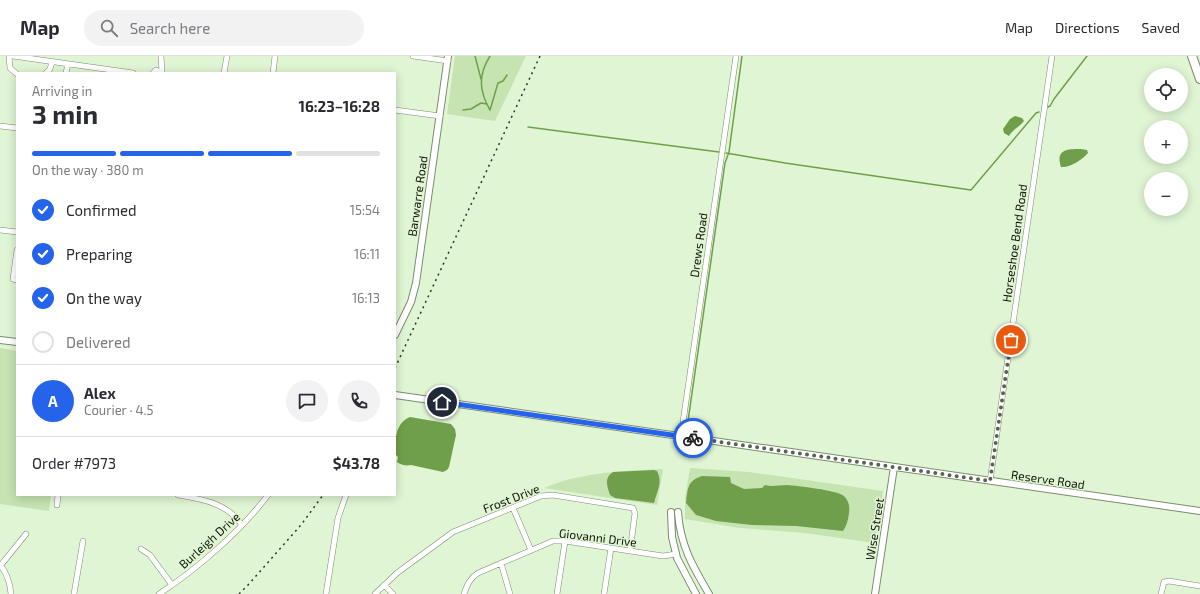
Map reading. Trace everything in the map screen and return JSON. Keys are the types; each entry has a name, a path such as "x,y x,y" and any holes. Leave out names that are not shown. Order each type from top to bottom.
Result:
{"main road":[{"path":"1192,56 1200,79"}],"street":[{"path":"9,56 10,68 16,73"},
{"path":"13,56 68,64 100,71 116,72"},
{"path":"224,72 227,56"},
{"path":"273,72 275,56"},
{"path":"413,56 448,58"},
{"name":"Drews Road","path":"681,436 736,56"},
{"name":"Horseshoe Bend Road","path":"990,481 1052,56"},
{"path":"156,72 161,57"},
{"name":"Barwarre Road","path":"396,333 410,302 416,283 448,58"},
{"path":"47,72 52,62"},
{"path":"66,72 68,64"},
{"path":"396,110 440,116"},
{"path":"0,126 16,128"},
{"path":"0,230 16,232"},
{"path":"16,260 14,279 16,280"},
{"path":"0,340 16,342"},
{"name":"Reserve Road","path":"396,395 1200,511"},
{"name":"Wise Street","path":"875,594 894,467"},
{"name":"Frost Drive","path":"375,594 397,573 453,532 539,497 548,495 632,507 635,510 635,513 630,551"},
{"path":"57,505 58,496"},
{"path":"185,496 200,498 216,504 237,518 242,525"},
{"name":"Burleigh Drive","path":"159,594 210,554 242,525 267,496"},
{"path":"326,594 338,518 346,496"},
{"path":"513,508 531,550"},
{"path":"671,512 671,533 679,564 698,594 708,592 686,550 680,533 678,512"},
{"path":"11,594 10,584 4,570 0,565 26,534"},
{"path":"74,594 83,541"},
{"name":"Giovanni Drive","path":"464,594 471,578 478,573 553,541 663,556 676,554"},
{"path":"557,594 565,542"},
{"path":"604,594 611,548"},
{"path":"142,549 150,555 172,585"},
{"path":"676,554 686,550"},
{"path":"501,563 510,594"},
{"path":"1161,594 1164,582 1169,581 1200,586"},
{"path":"384,585 392,594"}],"shaded area":[{"path":"455,56 526,56 495,121 447,114"},
{"path":"1015,116 1022,118 1024,121 1011,132 1009,136 1004,133 1003,129 1010,119"},
{"path":"1072,149 1087,150 1088,153 1076,163 1061,167 1061,153"},
{"path":"0,348 16,351 16,496 51,496 49,511 0,504"},
{"path":"410,417 451,424 455,429 456,435 447,470 443,472 411,465 404,465 397,462 397,432 401,423"},
{"path":"690,468 749,472 883,491 875,543 805,533 740,528 685,519 685,498"},
{"path":"663,469 657,505 544,488 587,475"},
{"path":"657,471 659,475 659,487 654,503 615,498 610,495 607,480 613,472"},
{"path":"702,476 730,477 731,483 744,489 762,488 765,485 787,485 834,492 844,496 849,504 847,522 843,531 796,526 752,525 716,521 696,515 686,503 687,493 693,480"}],"waterway":[{"path":"475,56 481,79"},
{"path":"490,56 483,70 481,83 486,103 490,110"},
{"path":"688,434 687,428 742,56"},
{"path":"1048,107 1087,56"},
{"path":"490,110 498,83 503,81 507,75"},
{"path":"463,110 471,109 481,103 487,104"},
{"path":"726,153 971,190 1036,113 1039,112"},
{"path":"528,127 719,152"}],"railway":[{"path":"396,366 540,56"},
{"path":"239,594 301,525 322,496"}],"way so far":[{"path":"693,438 990,481 1011,340"}],"route":[{"path":"442,402 693,438"}]}
